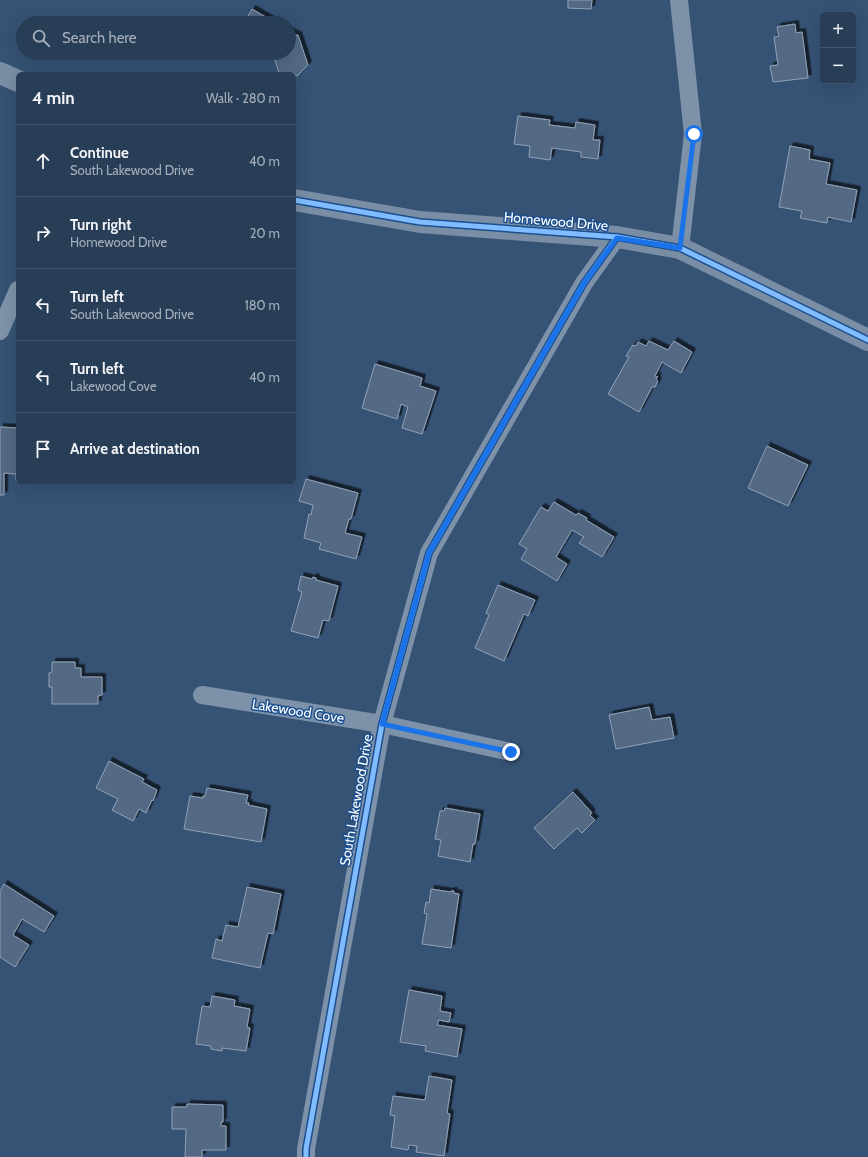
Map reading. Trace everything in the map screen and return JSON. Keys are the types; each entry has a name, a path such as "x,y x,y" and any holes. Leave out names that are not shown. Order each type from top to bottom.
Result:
{"street":[{"path":"679,0 694,134 680,248"},
{"path":"0,73 16,80"},
{"name":"Homewood Drive","path":"296,200 420,222 617,238 680,248 868,340"},
{"name":"South Lakewood Drive","path":"306,1157 306,1149 382,724 429,553 584,283 617,238"},
{"path":"0,331 16,295"},
{"name":"Lakewood Cove","path":"202,695 382,724 511,752"}],"building":[{"path":"568,0 592,0 591,9 568,8"},
{"path":"252,9 264,16 248,16"},
{"path":"795,24 796,33 802,32 808,78 773,82 770,66 778,65 774,37 779,36 777,27"},
{"path":"296,35 298,35 308,65 297,76 296,72 279,72 275,60 296,60"},
{"path":"518,116 550,120 549,125 575,128 576,122 595,125 593,140 600,140 598,159 581,157 581,152 552,148 550,160 529,157 530,146 514,144"},
{"path":"790,146 810,150 809,159 830,163 826,184 857,190 851,222 828,217 827,223 800,218 802,211 779,207"},
{"path":"649,341 668,350 674,341 692,352 681,373 662,362 655,376 658,377 656,379 658,381 655,387 652,387 639,412 608,394 629,357 626,356 633,345 636,346 638,342 646,346"},
{"path":"375,364 422,378 420,386 436,391 422,434 402,428 408,407 401,404 397,419 362,408"},
{"path":"0,427 16,428 16,474 4,473 4,495 0,495"},
{"path":"767,446 808,465 788,506 748,488"},
{"path":"306,479 358,493 351,519 349,519 345,533 362,537 356,559 319,549 321,543 304,538 309,514 311,515 313,505 299,501"},
{"path":"554,502 576,515 578,513 587,518 586,520 614,537 602,557 579,543 584,537 572,530 556,557 567,564 557,581 521,559 527,549 519,544 541,507 548,511"},
{"path":"301,576 312,579 313,577 316,578 316,580 338,586 329,621 323,620 318,638 291,631 302,592 298,590"},
{"path":"498,585 535,600 528,616 524,614 504,661 475,648 489,615 486,613"},
{"path":"52,662 75,662 75,668 81,668 81,677 102,677 102,695 98,696 98,704 52,704 52,687 49,687 49,673 52,672"},
{"path":"649,707 652,720 670,717 674,738 616,749 609,715"},
{"path":"109,761 144,779 142,782 157,790 146,813 139,809 133,821 112,810 118,799 96,788"},
{"path":"207,788 248,795 246,803 249,803 248,805 267,809 261,842 184,829 190,796 203,798"},
{"path":"573,792 592,813 590,815 595,820 582,833 577,828 554,849 534,828"},
{"path":"445,808 480,814 475,844 473,844 470,862 438,856 441,840 435,839 440,811 444,811"},
{"path":"4,884 54,916 44,932 22,919 13,935 29,945 15,967 0,957 0,891"},
{"path":"247,887 281,894 273,934 268,933 260,968 212,958 216,939 222,941 226,925 238,927"},
{"path":"431,889 450,892 454,891 453,893 459,894 451,948 422,944 427,914 424,913 426,902 429,903"},
{"path":"409,990 442,996 440,1011 451,1013 449,1022 439,1020 437,1025 462,1029 457,1057 425,1051 426,1046 400,1042"},
{"path":"212,996 235,1000 234,1006 250,1009 247,1027 250,1028 246,1051 222,1048 222,1051 211,1049 211,1046 196,1044 202,1006 210,1007"},
{"path":"429,1076 452,1080 447,1113 450,1114 444,1156 416,1152 417,1146 409,1145 408,1150 391,1147 395,1116 390,1115 393,1096 425,1100"},
{"path":"187,1104 223,1105 223,1122 221,1122 221,1126 226,1126 226,1150 202,1150 202,1157 185,1157 186,1129 172,1129 172,1107 187,1107"}],"cycle path":[{"path":"296,200 420,222 617,237 680,248 868,340"},
{"path":"306,1157 306,1149 382,724 429,553 584,283 617,237"}],"route":[{"path":"511,752 382,724 429,553 584,283 617,238 680,248 694,134"}]}
